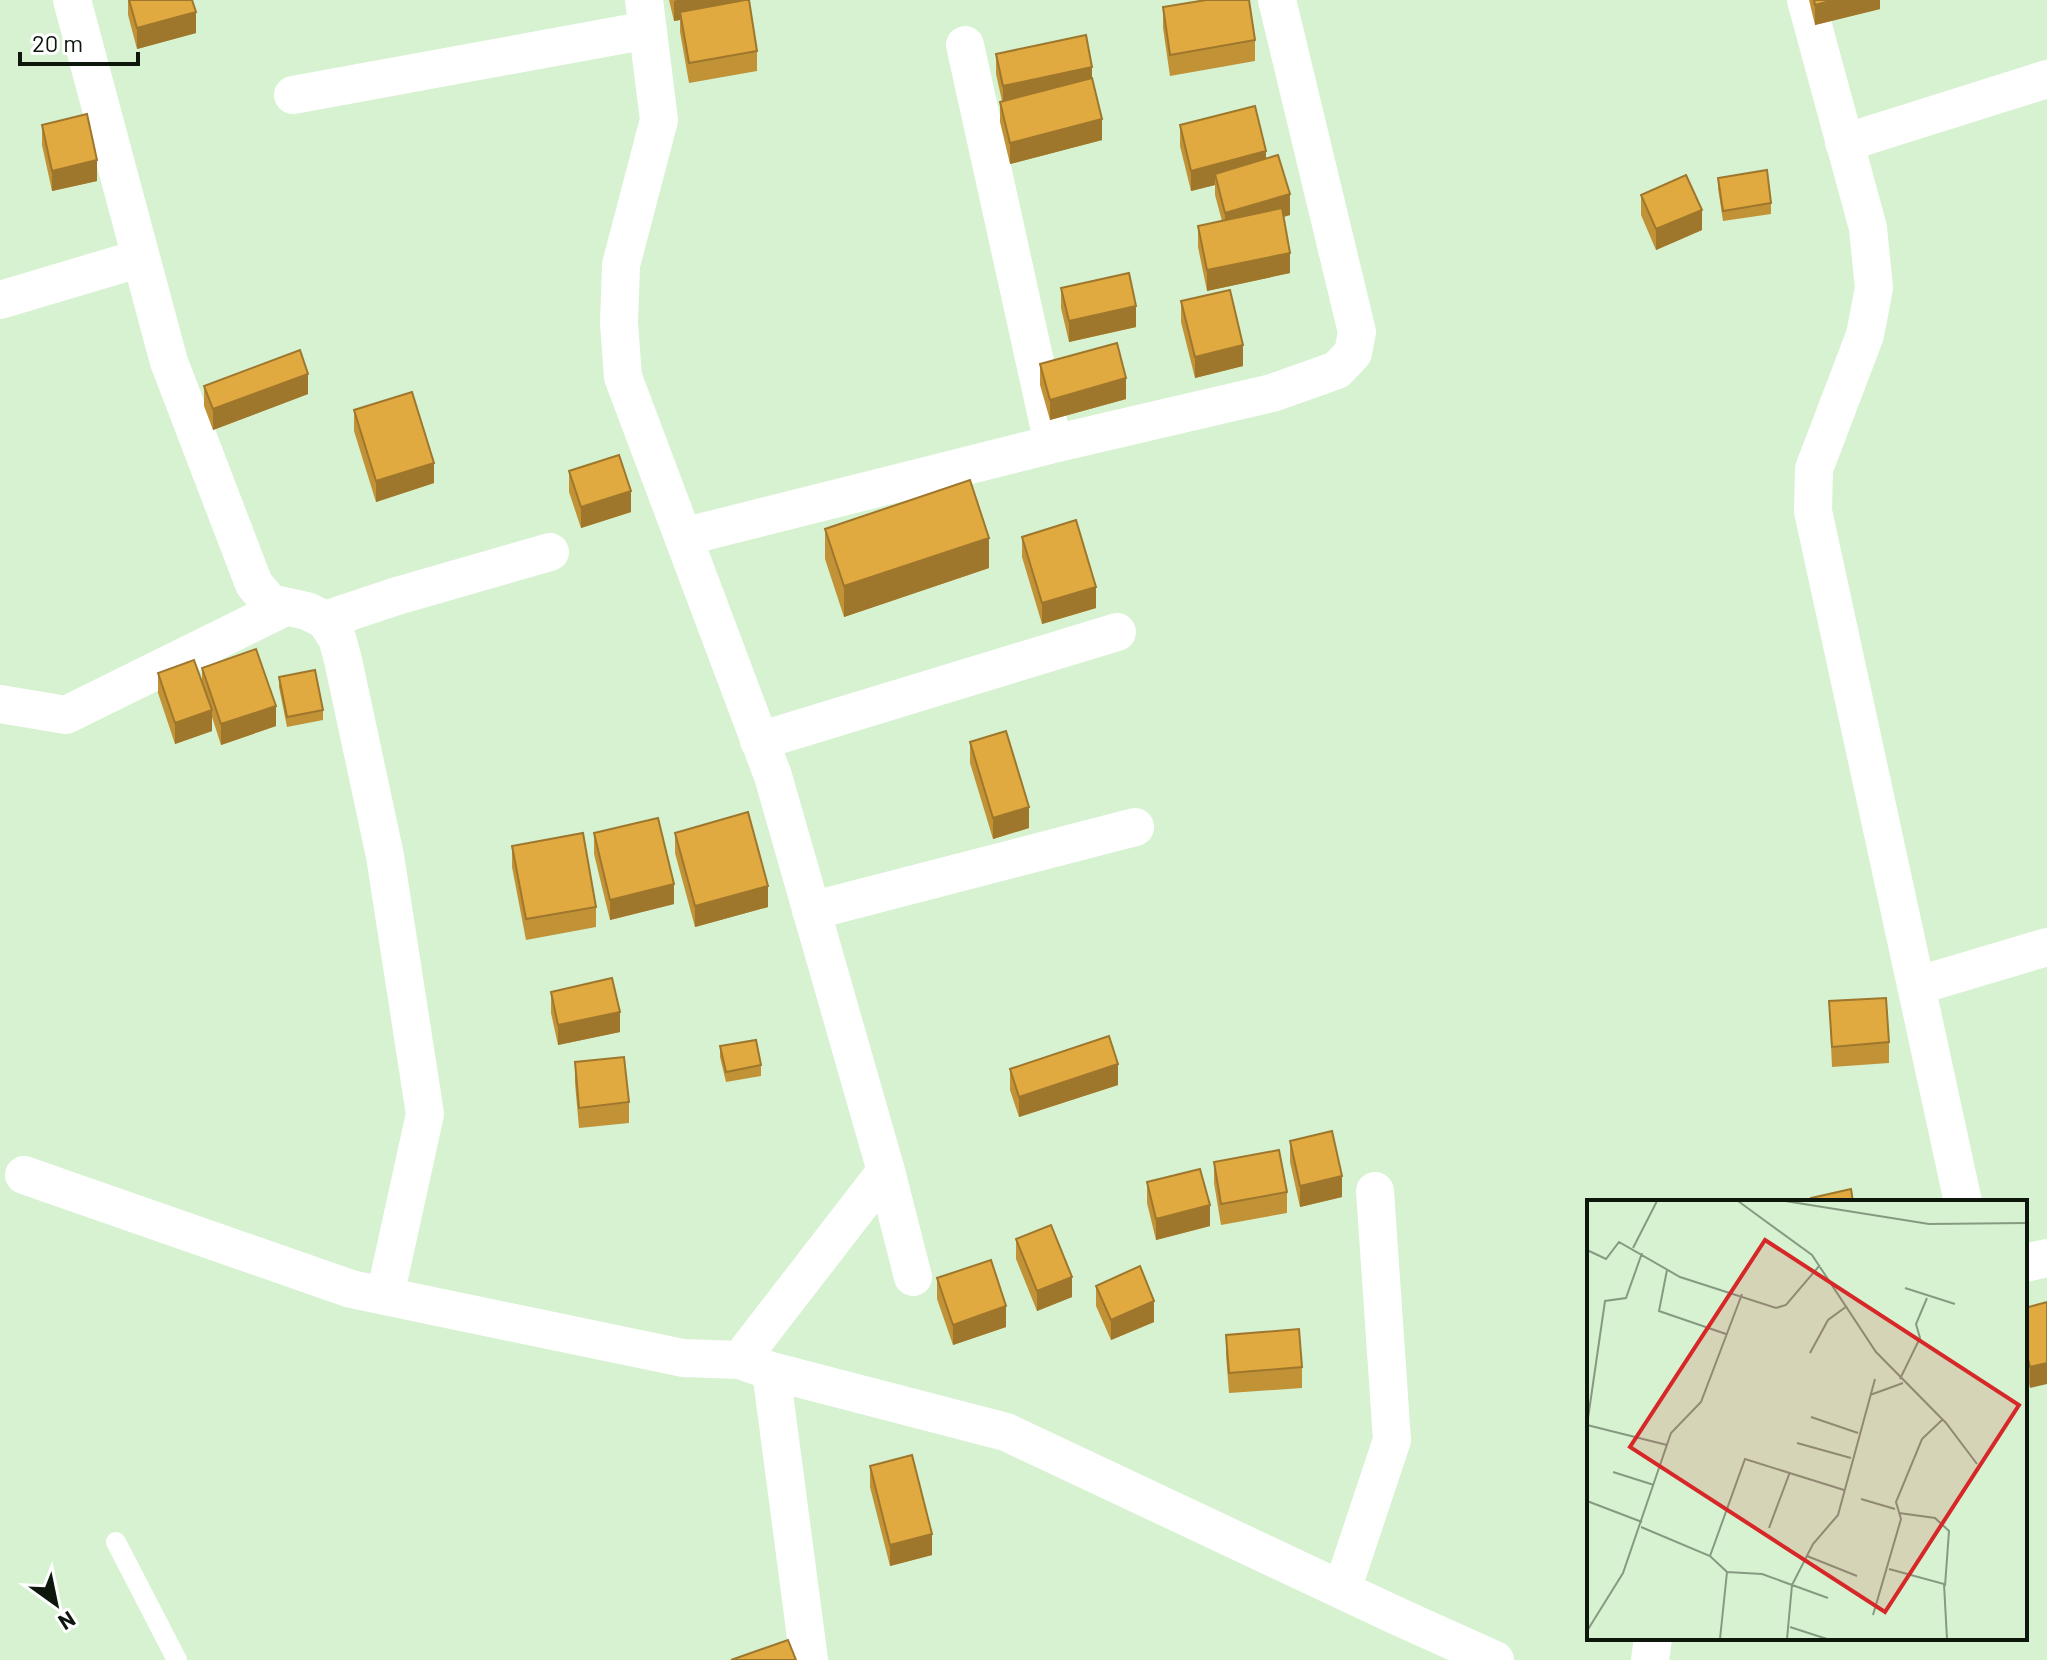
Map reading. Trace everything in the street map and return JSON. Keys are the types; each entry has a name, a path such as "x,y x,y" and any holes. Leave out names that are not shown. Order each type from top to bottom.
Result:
{"street":[{"path":"72,0 169,362 254,584 270,603 307,611 325,620 337,638 343,660 385,856 425,1114 385,1296"},
{"path":"683,537 1053,444 1272,393 1337,370 1353,353 1357,332 1277,0"},
{"path":"1806,0 1868,228 1874,288 1865,335 1814,469 1813,511 1963,1200"},
{"path":"293,95 646,15 659,120 621,265 619,323 623,377 773,776 886,1171 913,1277"},
{"path":"965,45 1053,444"},
{"path":"1844,143 2047,79"},
{"path":"0,300 141,258"},
{"path":"325,620 550,552"},
{"path":"0,704 66,715 285,607"},
{"path":"759,741 1117,632"},
{"path":"811,911 1135,827"},
{"path":"1916,986 2047,947"},
{"path":"809,1660 756,1366 886,1171"},
{"path":"24,1175 351,1289 683,1358 756,1366 1006,1432 1495,1660"},
{"path":"1342,1590 1392,1440 1375,1191"},
{"path":"2027,1263 2047,1258"},
{"path":"1650,1660 1653,1640"}],"lane":[{"path":"116,1542 177,1660"}],"building":[{"path":"129,0 192,0 196,12 137,28"},
{"path":"749,0 757,51 689,63 680,12"},
{"path":"1206,0 1249,0 1255,40 1170,55 1163,7"},
{"path":"1814,0 1834,0 1815,5"},
{"path":"1086,35 1092,67 1003,86 996,54"},
{"path":"1092,78 1102,119 1010,143 1000,102"},
{"path":"1255,106 1266,151 1191,171 1180,125"},
{"path":"87,114 97,160 52,171 42,125"},
{"path":"1278,155 1290,194 1225,213 1215,174"},
{"path":"1767,170 1771,203 1723,211 1718,178"},
{"path":"1686,175 1702,210 1656,229 1641,195"},
{"path":"1282,208 1290,253 1207,270 1198,226"},
{"path":"1129,273 1136,306 1069,321 1061,288"},
{"path":"1230,290 1243,345 1195,357 1181,301"},
{"path":"1117,343 1126,378 1050,400 1040,364"},
{"path":"300,350 308,374 213,409 204,386"},
{"path":"412,392 434,463 376,481 354,410"},
{"path":"619,455 631,491 581,507 569,471"},
{"path":"970,480 989,538 844,586 825,529"},
{"path":"1076,520 1096,587 1042,603 1022,537"},
{"path":"256,649 276,706 221,724 202,668"},
{"path":"194,660 212,710 175,723 158,673"},
{"path":"315,670 323,710 287,717 279,677"},
{"path":"1006,731 1029,807 993,818 970,742"},
{"path":"748,812 768,886 695,906 675,833"},
{"path":"658,818 674,884 610,900 594,833"},
{"path":"583,833 596,907 526,919 512,846"},
{"path":"612,978 620,1012 558,1025 551,992"},
{"path":"1886,998 1889,1042 1832,1047 1829,1001"},
{"path":"1109,1036 1118,1064 1019,1097 1010,1069"},
{"path":"756,1040 761,1065 726,1072 720,1046"},
{"path":"624,1057 629,1102 579,1108 575,1062"},
{"path":"1332,1131 1342,1176 1300,1186 1290,1141"},
{"path":"1279,1150 1287,1192 1221,1204 1214,1162"},
{"path":"1200,1169 1210,1205 1156,1219 1147,1182"},
{"path":"1851,1189 1853,1200 1812,1200"},
{"path":"1051,1225 1072,1277 1037,1291 1016,1239"},
{"path":"991,1260 1006,1306 953,1325 937,1278"},
{"path":"1140,1266 1154,1301 1111,1320 1096,1286"},
{"path":"2047,1302 2047,1363 2030,1367 2027,1355 2027,1307"},
{"path":"1299,1329 1302,1367 1229,1373 1226,1335"},
{"path":"912,1455 932,1534 890,1545 870,1466"},
{"path":"788,1640 796,1660 731,1660"}]}
